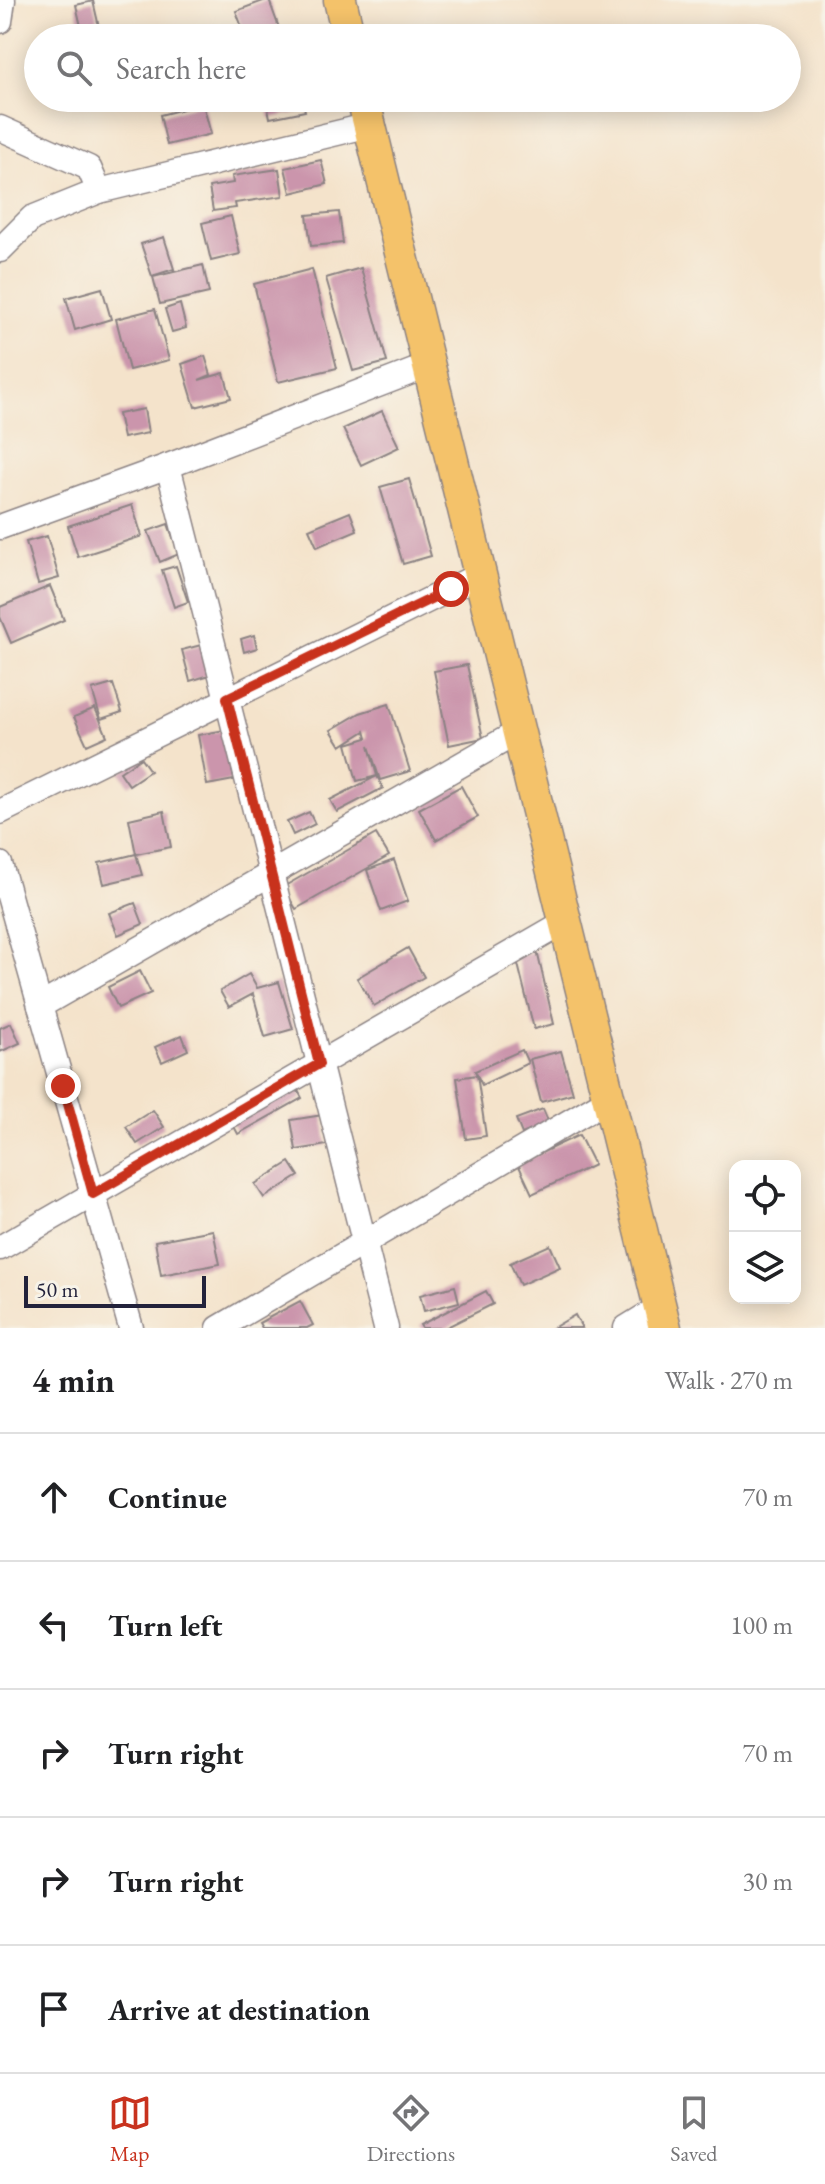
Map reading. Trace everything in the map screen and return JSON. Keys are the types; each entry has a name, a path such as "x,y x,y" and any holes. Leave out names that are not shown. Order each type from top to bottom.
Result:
{"main road":[{"path":"340,0 346,24"},
{"path":"366,112 662,1318"}],"street":[{"path":"0,21 3,0"},
{"path":"0,250 32,218 99,191 363,112"},
{"path":"0,128 89,168 99,191"},
{"path":"0,527 427,366"},
{"path":"168,466 386,1328"},
{"path":"0,812 479,575"},
{"path":"40,1006 518,732"},
{"path":"0,864 131,1328"},
{"path":"0,1248 565,922"},
{"path":"219,1328 608,1099"},
{"path":"626,1328 662,1318"}],"building":[{"path":"269,0 278,24 241,24 236,11"},
{"path":"93,1 98,24 80,24 76,5"},
{"path":"205,112 211,134 167,145 160,115"},
{"path":"269,112 300,112 270,118"},
{"path":"321,160 327,184 291,193 285,168"},
{"path":"279,169 283,196 235,203 236,208 213,211 209,187 233,183 232,176"},
{"path":"339,212 343,243 311,246 307,215"},
{"path":"231,216 240,254 211,261 202,223"},
{"path":"164,237 174,269 152,276 141,244"},
{"path":"203,265 209,293 160,304 153,277"},
{"path":"361,268 387,362 353,371 326,278"},
{"path":"312,269 337,368 278,382 254,284"},
{"path":"102,288 111,319 75,330 66,298"},
{"path":"180,304 186,328 172,332 165,309"},
{"path":"155,309 169,360 129,370 116,319"},
{"path":"205,356 211,375 199,380 224,373 231,398 195,407 182,364"},
{"path":"144,409 148,433 123,438 118,414"},
{"path":"382,411 399,447 361,465 343,429"},
{"path":"409,479 431,556 403,564 380,487"},
{"path":"132,505 142,536 78,557 68,526"},
{"path":"350,512 357,530 317,547 309,529"},
{"path":"168,524 179,554 160,562 148,531"},
{"path":"47,536 59,578 38,584 26,542"},
{"path":"176,566 188,602 174,607 162,570"},
{"path":"50,586 64,620 11,643 0,617 0,607"},
{"path":"254,635 257,648 244,652 241,639"},
{"path":"205,644 213,674 190,681 182,650"},
{"path":"467,665 483,738 449,745 434,671"},
{"path":"113,684 122,712 101,719 92,690"},
{"path":"389,704 410,771 380,780 369,746 377,776 357,781 347,744 367,738 365,731 341,746 331,730 360,713"},
{"path":"95,708 107,736 87,745 74,717"},
{"path":"225,730 234,780 207,785 198,735"},
{"path":"141,758 150,771 129,785 120,772"},
{"path":"377,776 383,788 337,812 330,800"},
{"path":"461,786 478,817 436,840 419,809"},
{"path":"164,811 171,847 136,854 129,819"},
{"path":"309,812 315,824 293,835 287,822"},
{"path":"376,834 389,856 296,909 283,887"},
{"path":"136,854 142,875 104,884 99,863"},
{"path":"394,860 408,901 381,911 367,870"},
{"path":"135,903 143,924 118,935 109,913"},
{"path":"408,948 424,977 374,1006 357,978"},
{"path":"537,951 554,1024 534,1029 516,956"},
{"path":"140,971 151,993 118,1008 108,987"},
{"path":"249,974 257,988 279,982 293,1029 265,1037 253,994 229,1007 220,991"},
{"path":"11,1023 20,1043 0,1052 0,1028"},
{"path":"182,1035 188,1050 162,1062 155,1047"},
{"path":"522,1050 528,1063 482,1085 475,1071"},
{"path":"561,1051 573,1093 541,1102 530,1059"},
{"path":"477,1075 486,1136 466,1139 457,1078"},
{"path":"294,1083 302,1098 238,1134 230,1119"},
{"path":"543,1109 549,1123 522,1134 516,1119"},
{"path":"153,1110 164,1127 137,1144 126,1127"},
{"path":"323,1115 327,1145 296,1150 291,1120"},
{"path":"579,1135 594,1165 532,1194 518,1164"},
{"path":"290,1162 299,1176 264,1198 255,1184"},
{"path":"213,1230 220,1264 161,1275 155,1241"},
{"path":"550,1245 560,1267 520,1285 510,1263"},
{"path":"455,1286 459,1302 424,1311 420,1295"},
{"path":"486,1291 493,1304 445,1328 422,1328 420,1325"},
{"path":"300,1301 313,1325 307,1328 262,1328 259,1323"},
{"path":"575,1315 582,1328 553,1328"}],"route":[{"path":"63,1086 93,1194 319,1064 227,698 451,589"}]}
